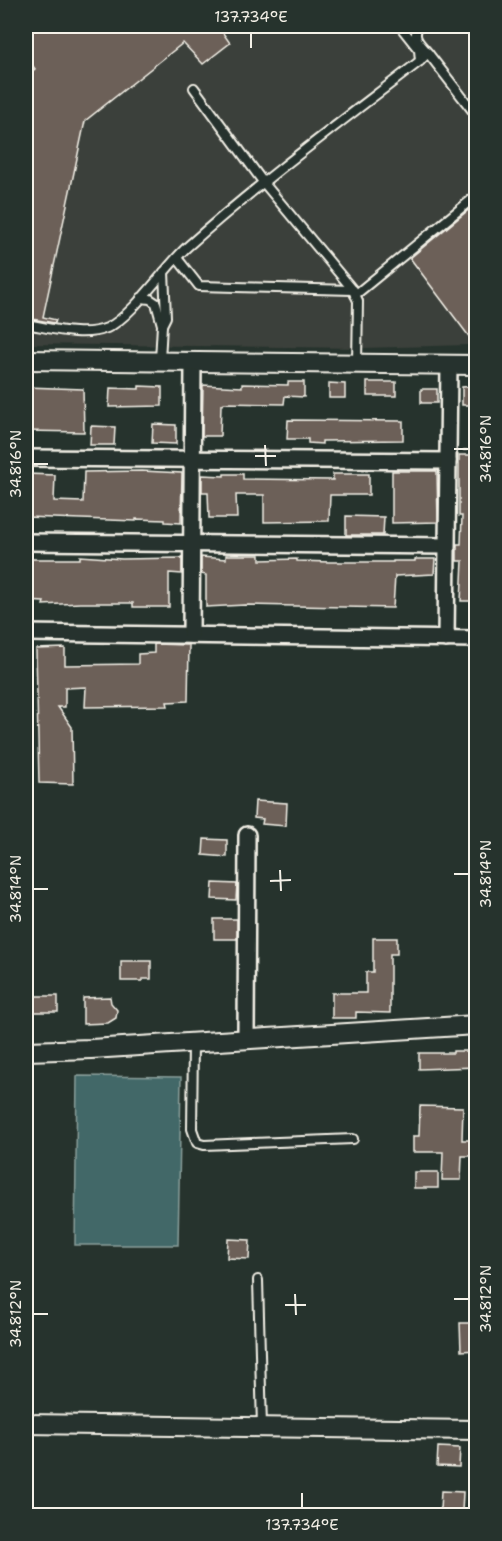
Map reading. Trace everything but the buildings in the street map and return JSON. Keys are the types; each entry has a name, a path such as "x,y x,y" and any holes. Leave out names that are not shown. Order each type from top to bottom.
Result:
{"street":[{"path":"26,360 477,366"},
{"path":"191,635 193,362"},
{"path":"446,639 448,365"},
{"path":"26,458 448,461"},
{"path":"26,542 446,546"},
{"path":"26,633 477,639"},
{"path":"246,1040 247,835"},
{"path":"26,1051 477,1025"},
{"path":"26,1424 477,1430"}],"lane":[{"path":"400,26 419,50 420,61"},
{"path":"418,26 415,32 416,39 477,115"},
{"path":"26,324 81,332 93,332 113,325 177,258 263,182 428,53"},
{"path":"194,88 263,182 354,293 358,301 357,365"},
{"path":"177,258 199,286 354,293 477,196"},
{"path":"162,325 166,317 164,272"},
{"path":"141,298 150,299 156,303 162,325 160,362"},
{"path":"193,1043 192,1128 197,1143 204,1145 352,1139"},
{"path":"258,1280 262,1427"}],"shaded area":[{"path":"26,26 476,26 476,343 363,348 26,344"}],"water":[{"path":"77,1076 181,1077 178,1245 75,1245"}]}
